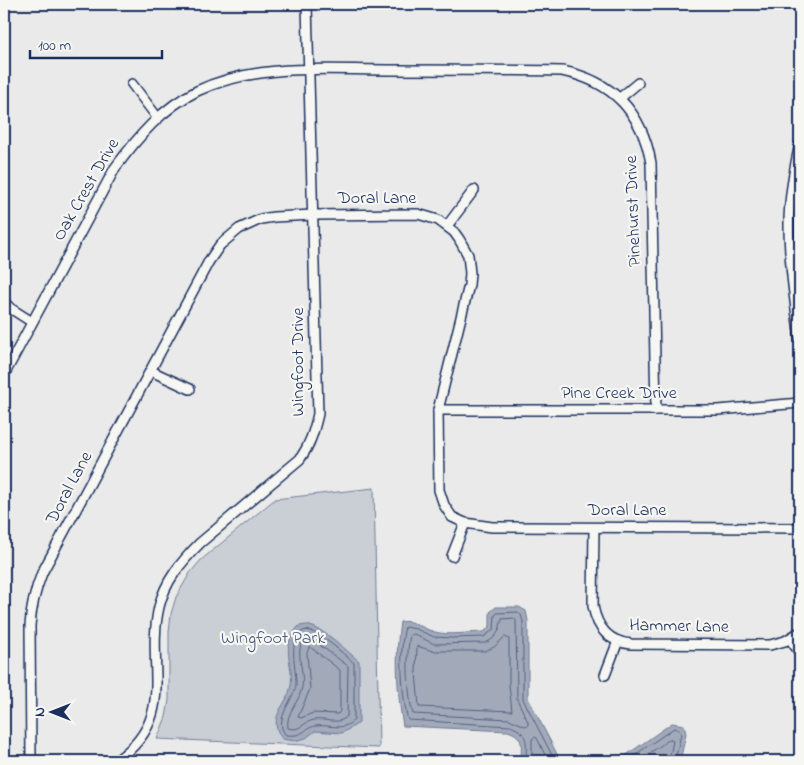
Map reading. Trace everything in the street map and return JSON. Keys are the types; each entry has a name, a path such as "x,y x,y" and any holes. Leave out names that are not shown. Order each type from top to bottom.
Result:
{"street":[{"name":"Wingfoot Drive","path":"116,761 136,744 152,717 156,693 156,627 159,606 175,572 186,556 200,543 300,460 309,445 318,414 307,4"},
{"name":"Pinehurst Drive","path":"308,70 562,70 593,80 620,98 632,112 641,127 648,144 651,163 656,410"},
{"name":"Oak Crest Drive","path":"4,375 115,168 135,141 157,117 196,91 227,79 261,71 308,70"},
{"path":"620,98 638,83"},
{"path":"132,84 157,117"},
{"path":"800,144 791,196 789,224 791,269 800,339"},
{"path":"447,226 474,190"},
{"name":"Doral Lane","path":"31,761 31,608 35,590 42,573 209,261 230,236 239,229 261,219 312,215 418,214 428,216 447,226 454,232 464,247 468,255 469,285 438,410 441,498 452,517 465,523 492,527 800,528"},
{"path":"4,302 32,322"},
{"path":"151,370 190,388"},
{"name":"Pine Creek Drive","path":"438,410 718,410 800,403"},
{"path":"452,556 465,523"},
{"name":"Hammer Lane","path":"594,528 593,606 602,629 618,642 631,644 770,645 790,639 800,632"},
{"path":"790,639 800,653"},
{"path":"604,675 618,642"}],"green space":[{"name":"Wingfoot Park","path":"374,488 379,748 157,739 166,717 169,700 169,632 171,614 176,597 190,573 201,560 275,499"}],"water":[{"path":"496,607 519,607 526,611 528,621 528,698 558,756 625,756 672,723 684,725 686,734 680,761 521,761 520,739 508,731 403,726 397,674 400,622 410,622 430,631 441,633 484,632 490,626 490,612"},
{"path":"307,625 328,635 359,661 359,723 342,733 315,731 306,738 295,741 282,739 276,724 279,711 291,685 288,648 293,634 299,626"}]}
